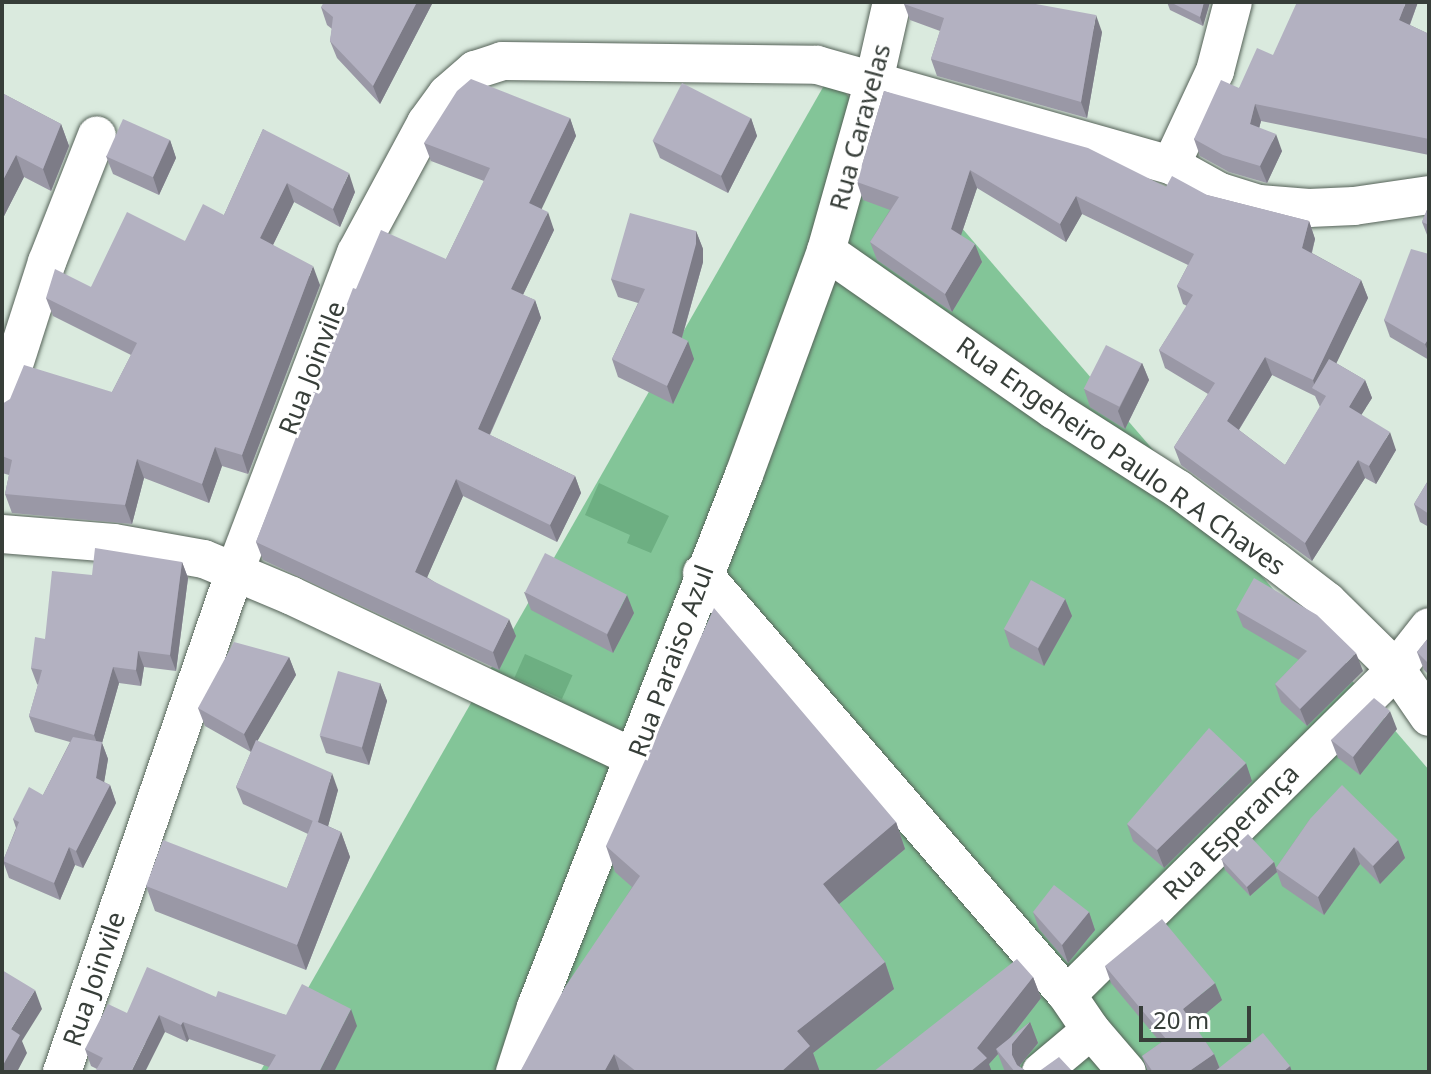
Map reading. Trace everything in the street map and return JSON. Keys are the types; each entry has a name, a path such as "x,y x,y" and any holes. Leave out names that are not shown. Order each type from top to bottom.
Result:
{"street":[{"name":"Rua Caravelas","path":"826,251 874,81 892,2"},
{"path":"1171,165 1215,71 1233,2"},
{"name":"Rua Joinvile","path":"62,1072 235,571 356,253 426,123 447,94 475,70 502,61 817,65 1171,165 1220,192 1259,204 1309,208 1354,206 1429,195"},
{"path":"2,402 47,262 97,135"},
{"name":"Rua Paraiso Azul","path":"515,1072 536,1007 635,758 702,573 744,475 826,251"},
{"name":"Rua Engeheiro Paulo R A Chaves","path":"826,251 1054,410 1178,489 1327,601 1396,669 1429,717"},
{"path":"2,534 164,551 204,559 635,758"},
{"path":"702,573 1067,995 1091,1030 1127,1072"},
{"name":"Rua Esperança","path":"1067,995 1396,669 1429,627"},
{"path":"1041,1072 1091,1030"}],"shaded area":[{"path":"830,75 1429,770 1429,1072 260,1072"},
{"path":"599,483 669,516 651,553 627,543 630,535 585,515"},
{"path":"525,654 573,675 562,699 514,678"}],"building":[{"path":"324,2 417,2 373,86 330,41 333,17 321,7"},
{"path":"905,2 1025,2 1096,15 1081,102 931,59 944,18"},
{"path":"1170,2 1204,2 1200,17"},
{"path":"1297,2 1406,2 1399,20 1429,34 1429,139 1255,104 1250,124 1276,134 1260,166 1223,155 1194,139 1221,80 1239,88 1257,48 1273,55"},
{"path":"471,79 570,118 529,203 548,212 511,289 535,300 478,429 575,476 550,525 456,479 415,572 509,619 493,652 256,542 353,288 356,289 381,230 446,259 490,168 424,143 457,91"},
{"path":"682,83 751,118 721,176 652,141"},
{"path":"884,91 1088,148 1166,187 1172,176 1207,195 1309,221 1302,248 1361,280 1313,380 1265,357 1227,421 1285,465 1326,396 1312,388 1329,359 1365,380 1349,407 1390,432 1369,466 1358,460 1305,543 1174,447 1215,383 1159,350 1193,295 1177,286 1194,254 1076,196 1060,224 970,170 951,229 975,244 945,294 870,242 899,197 857,182"},
{"path":"2,93 61,124 43,169 16,155 2,182"},
{"path":"123,119 170,140 153,177 106,156"},
{"path":"263,129 349,173 333,209 287,183 260,238 313,266 242,455 215,447 202,484 137,459 125,505 5,494 12,460 2,456 2,404 10,399 24,365 112,392 137,343 46,298 55,269 91,287 127,212 185,241 203,204 224,215"},
{"path":"1429,205 1429,225 1422,222"},
{"path":"630,213 696,231 696,244 672,333 688,341 667,386 612,359 645,289 611,279"},
{"path":"1411,249 1429,254 1429,338 1425,344 1384,320"},
{"path":"1106,345 1142,363 1119,407 1084,389"},
{"path":"1429,479 1429,514 1414,504"},
{"path":"95,548 182,562 170,655 138,651 136,670 113,667 94,735 29,716 42,670 31,668 35,637 45,639 52,571 92,575"},
{"path":"545,553 627,595 607,634 525,592"},
{"path":"1254,578 1317,615 1356,653 1300,709 1275,684 1307,651 1236,610"},
{"path":"1031,580 1065,599 1038,648 1004,629"},
{"path":"714,608 896,822 823,884 885,962 797,1031 810,1046 781,1072 637,1072 614,1054 604,1072 520,1072 565,987 640,876 606,846"},
{"path":"1429,637 1429,664 1417,652"},
{"path":"234,642 289,657 244,734 198,708"},
{"path":"338,671 380,683 362,748 320,735"},
{"path":"1374,698 1390,711 1353,757 1331,740"},
{"path":"1209,728 1246,763 1157,850 1127,824"},
{"path":"73,737 102,742 96,778 110,785 76,851 69,847 54,883 3,861 19,822 13,819 29,787 43,795"},
{"path":"256,740 332,773 318,822 236,787"},
{"path":"1342,785 1398,840 1373,866 1354,847 1318,897 1276,868 1310,819"},
{"path":"313,820 341,832 297,945 146,886 163,840 287,888"},
{"path":"1248,834 1274,862 1247,887 1221,859"},
{"path":"1054,885 1089,912 1062,945 1033,912"},
{"path":"1162,919 1215,983 1183,1009 1214,1054 1188,1072 1153,1072 1142,1056 1166,1039 1105,966"},
{"path":"1017,959 1033,977 977,1048 987,1058 970,1072 873,1072"},
{"path":"147,967 216,997 218,991 286,1015 302,984 351,1009 319,1072 266,1072 276,1055 159,1015 131,1072 95,1072 103,1058 85,1049 108,1004 127,1013"},
{"path":"2,970 35,990 11,1029 20,1035 2,1067"},
{"path":"1030,1022 1012,1044 1012,1055 1017,1065 1026,1071 1038,1072 1015,1072 996,1049"},
{"path":"1263,1033 1290,1066 1283,1072 1214,1072"},
{"path":"1059,1057 1073,1072 1038,1072"}]}
